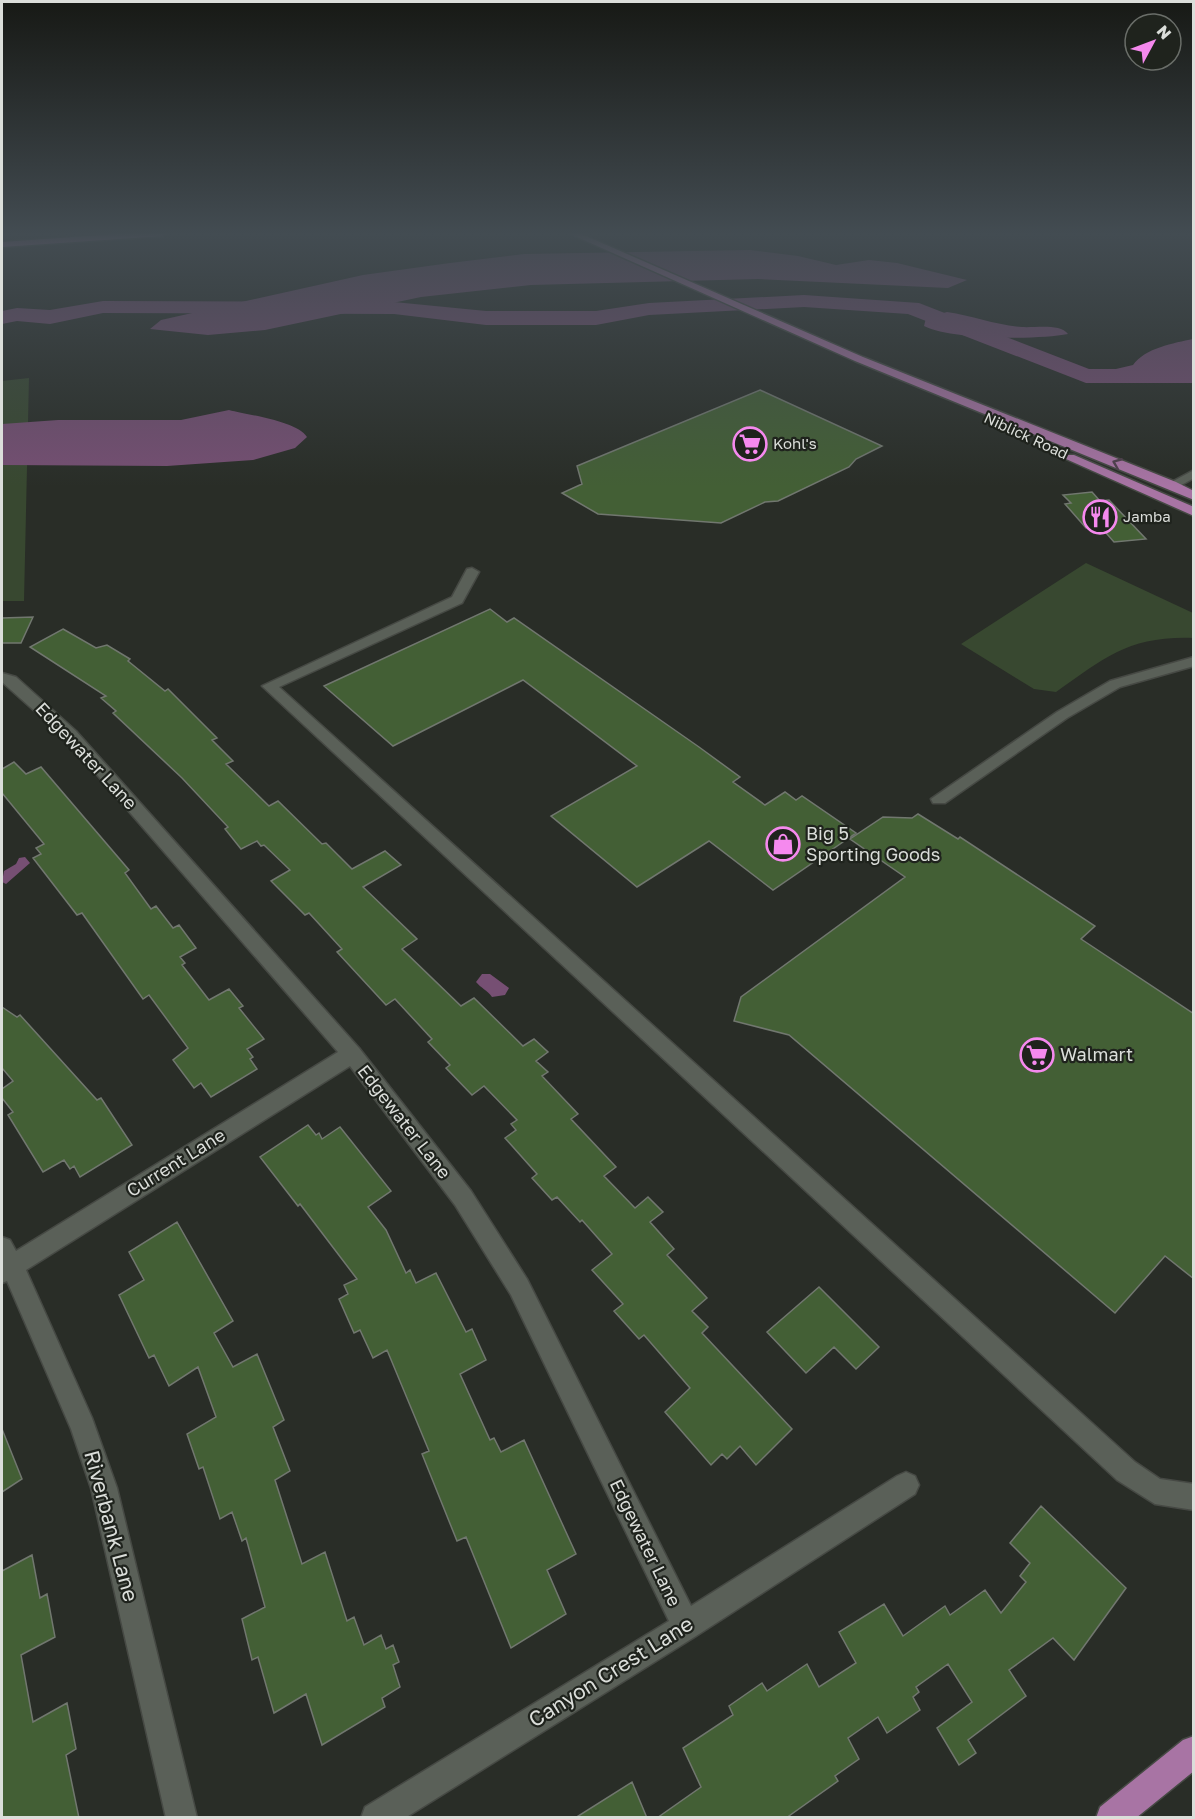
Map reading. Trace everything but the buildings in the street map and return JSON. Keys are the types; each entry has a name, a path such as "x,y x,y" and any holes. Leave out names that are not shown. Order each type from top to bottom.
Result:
{"main road":[{"name":"Niblick Road","path":"767,318 1194,512"},
{"name":"Niblick Road","path":"859,358 1194,496"},
{"path":"1111,1818 1194,1751"}],"street":[{"path":"1172,485 1194,473"},
{"path":"472,572 457,600 269,686 1126,1471 1155,1491 1194,1497"},
{"path":"939,799 1062,715 1115,684 1194,661"},
{"name":"Edgewater Lane","path":"2,677 11,680 70,735 352,1054 463,1198 519,1287 686,1626"},
{"name":"Current Lane","path":"5,1262 352,1054"},
{"name":"Riverbank Lane","path":"5,1262 83,1427 104,1488 182,1818"},
{"name":"Canyon Crest Lane","path":"376,1818 686,1626 906,1485"}],"green space":[{"path":"29,378 24,601 2,601 2,381"},
{"path":"1086,563 1193,613 1193,638 1152,641 1119,651 1056,692 1034,689 961,644"}],"shaded area":[{"path":"170,318 322,318 265,330 208,335 150,329 161,320"},
{"path":"926,318 975,318 1012,326 1059,328 1068,334 994,337 954,334 924,326"},
{"path":"1193,339 1193,376 1086,376 1133,365 1152,350"},
{"path":"229,410 283,423 302,431 307,437 295,448 253,460 167,466 2,465 2,424 58,420 181,420"},
{"path":"25,857 30,863 6,884 2,882 4,871 16,864 19,858"},
{"path":"482,974 490,974 509,988 505,995 492,997 476,982"}],"waterway":[{"path":"485,318 597,318"},
{"path":"936,318 1086,376 1194,376"}],"place":[{"name":"Kohl's","path":"750,444"},
{"name":"Jamba","path":"1100,517"},
{"name":"Big 5 Sporting Goods","path":"783,844"},
{"name":"Walmart","path":"1037,1055"}]}
